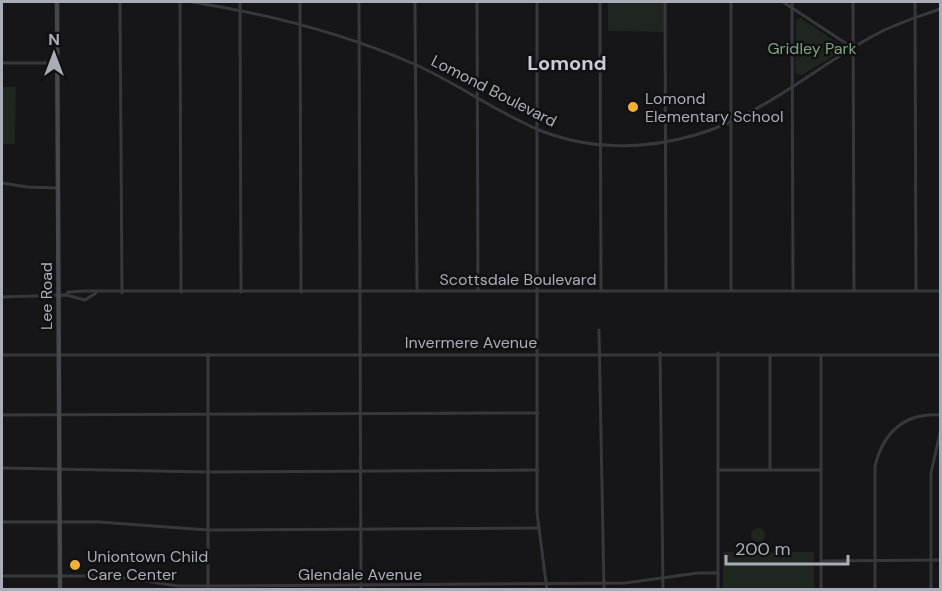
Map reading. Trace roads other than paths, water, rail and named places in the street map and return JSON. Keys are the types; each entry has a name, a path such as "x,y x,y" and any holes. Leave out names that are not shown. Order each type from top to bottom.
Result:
{"main road":[{"name":"Lee Road","path":"57,2 60,590"}],"street":[{"path":"120,2 122,292"},
{"path":"180,2 181,292"},
{"name":"Lomond Boulevard","path":"192,2 300,24 360,43 416,65 537,129 569,140 631,146 666,142 731,123 890,27 940,9"},
{"path":"240,2 241,292"},
{"path":"300,2 301,292"},
{"path":"359,2 361,587"},
{"path":"416,2 417,291"},
{"path":"477,2 478,291"},
{"path":"537,2 538,528 547,590"},
{"path":"600,2 601,291"},
{"path":"665,2 666,291"},
{"path":"731,2 731,290"},
{"path":"783,2 853,48"},
{"path":"792,2 793,290"},
{"path":"853,2 854,291"},
{"path":"915,2 916,291"},
{"path":"2,63 57,63"},
{"path":"2,183 58,188"},
{"name":"Scottsdale Boulevard","path":"66,295 68,292 940,291"},
{"name":"Scottsdale Boulevard","path":"2,297 66,295 85,300 96,293"},
{"path":"599,330 604,590"},
{"name":"Invermere Avenue","path":"2,355 538,353 940,355"},
{"path":"660,353 663,590"},
{"path":"718,353 718,590"},
{"path":"208,354 208,588"},
{"path":"770,355 770,470"},
{"path":"821,355 821,590"},
{"path":"2,415 538,412"},
{"path":"875,590 875,466 879,451 893,429 904,421 914,416 940,415"},
{"path":"931,590 931,473 940,433"},
{"path":"2,468 208,472 538,470"},
{"path":"718,470 820,470"},
{"path":"2,522 122,523 208,530 538,528"},
{"path":"821,561 940,560"},
{"name":"Glendale Avenue","path":"2,576 112,576 208,588 494,587 603,584 663,579 698,573 718,573"}],"place":[{"name":"Lomond Elementary School","path":"633,107"},
{"name":"Uniontown Child Care Center","path":"75,565"}],"district":[{"name":"Lomond","path":"567,63"}],"park label":[{"name":"Gridley Park","path":"812,48"}]}
